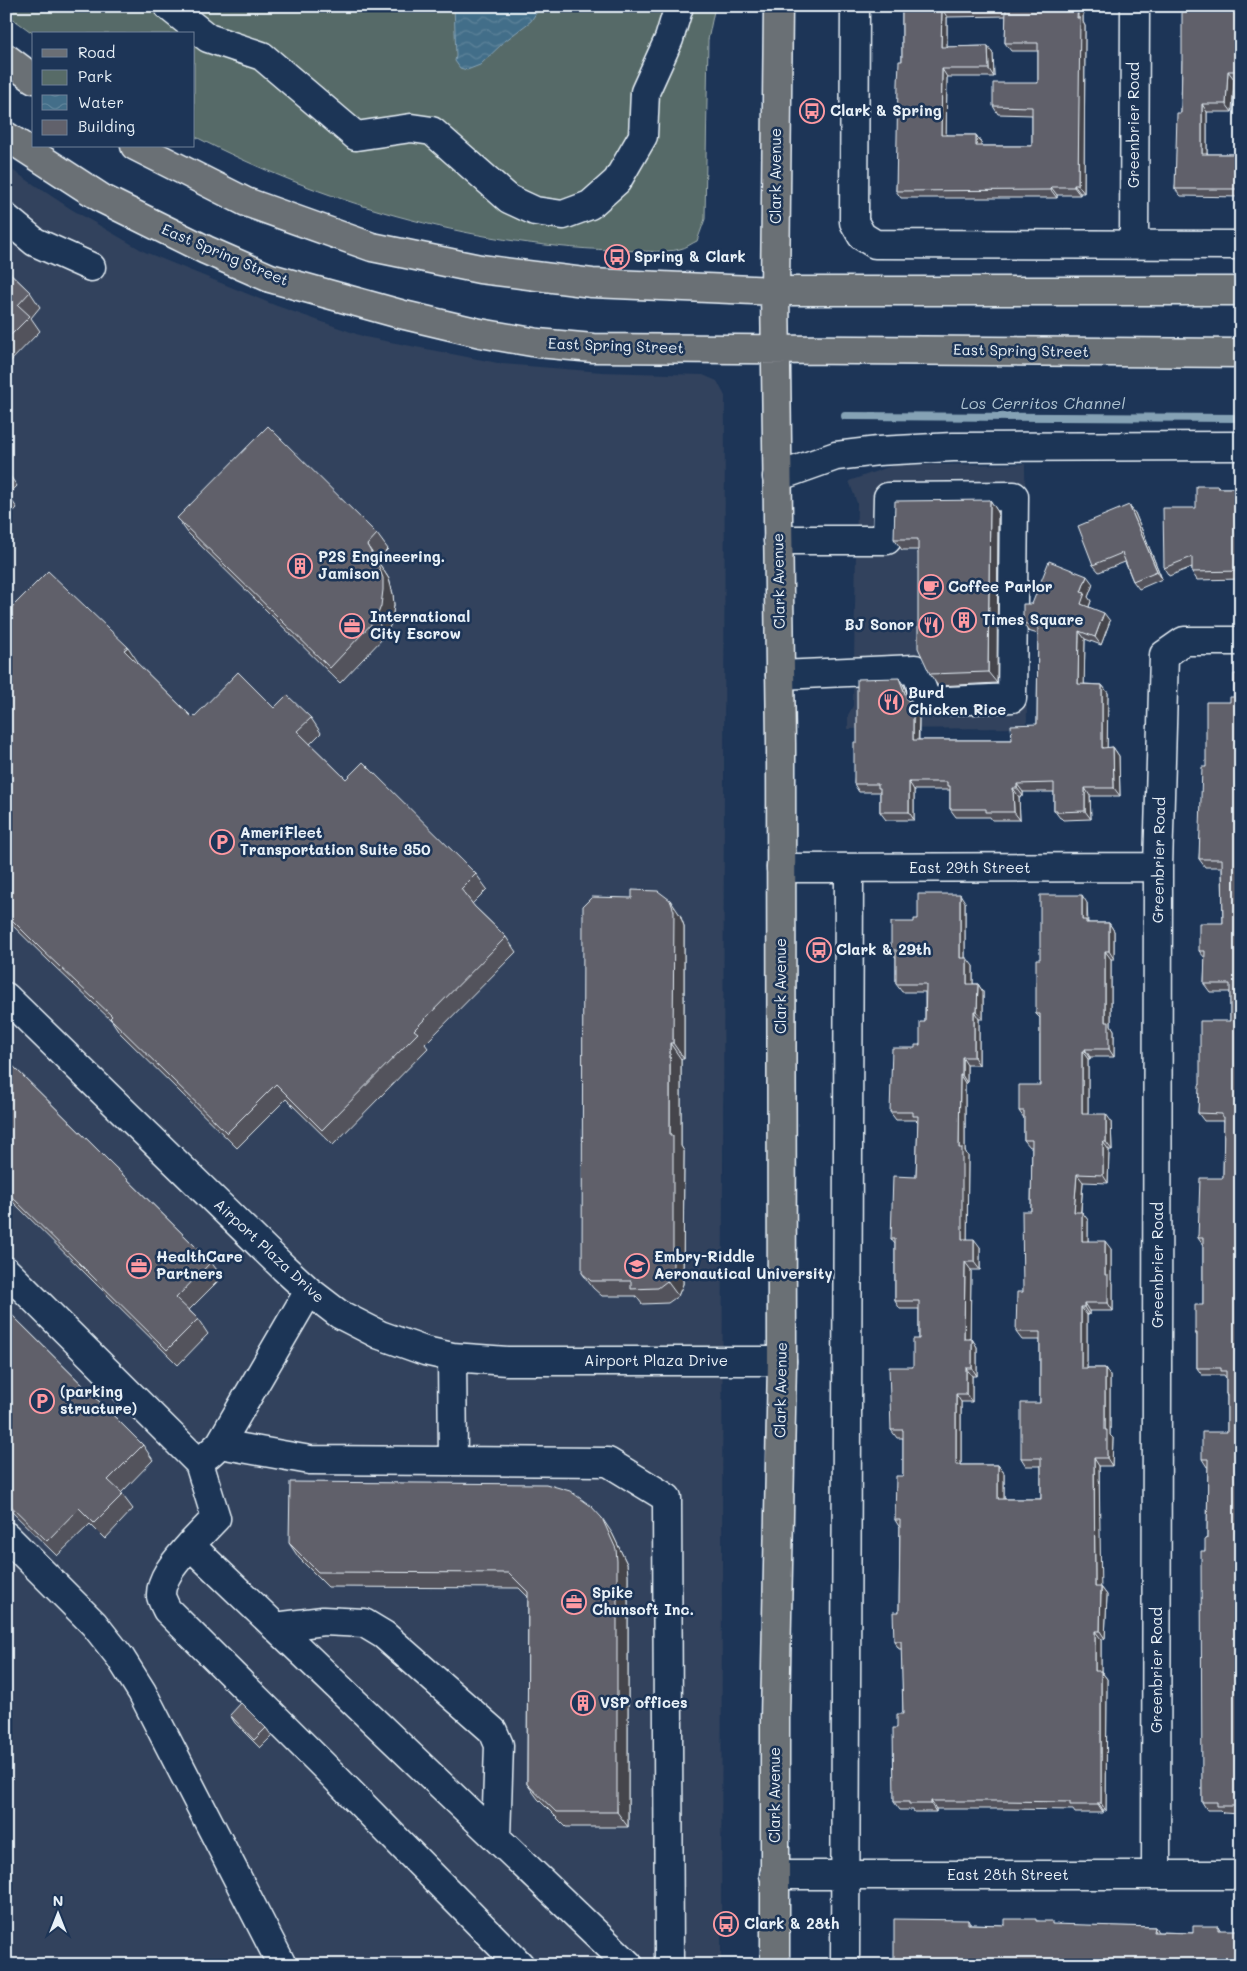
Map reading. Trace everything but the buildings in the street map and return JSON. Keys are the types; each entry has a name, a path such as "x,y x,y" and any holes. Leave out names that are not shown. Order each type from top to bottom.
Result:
{"main road":[{"name":"Clark Avenue","path":"775,1965 774,1875 782,1361 780,675 775,291 778,6"},
{"path":"6,58 32,78"},
{"name":"East Spring Street","path":"6,136 102,199 206,250 270,278 350,301 480,333 538,343 776,361 1241,353"},
{"path":"139,148 246,202 372,247 480,270 592,283 775,291 1241,291"}],"street":[{"path":"168,6 208,38 262,56 356,136 411,128 432,131 509,199 535,211 563,215 590,204 618,180 642,136 645,92 669,39 679,6"},
{"path":"855,6 854,222 862,236 875,244 1241,246"},
{"name":"Greenbrier Road","path":"1134,244 1135,6"},
{"path":"6,218 35,242 91,267"},
{"path":"777,468 836,456 878,451 953,447 1241,446"},
{"path":"778,540 887,540 888,497 1014,496 1012,698 927,702 915,669 780,675"},
{"name":"Greenbrier Road","path":"1156,1875 1158,867 1164,655 1184,641 1241,641"},
{"name":"East 29th Street","path":"781,868 1158,867"},
{"path":"845,1965 849,869"},
{"name":"Airport Plaza Drive","path":"6,997 309,1291 339,1314 380,1335 424,1351 452,1357 507,1362 782,1361"},
{"path":"6,1271 199,1463 216,1518 175,1563 165,1580 161,1595 167,1610 520,1965"},
{"path":"199,1463 220,1444 309,1291"},
{"path":"452,1357 453,1461"},
{"path":"220,1444 310,1460 608,1462 667,1498 669,1965"},
{"path":"6,1536 94,1624 120,1657 142,1692 282,1965"},
{"path":"190,1545 629,1965"},
{"path":"275,1627 323,1621 364,1623 384,1635 493,1731 499,1745 496,1838"},
{"name":"East 28th Street","path":"774,1875 1241,1875"}],"shaded area":[{"path":"6,166 71,209 145,252 277,306 365,337 503,364 602,372 703,375 717,381 725,396 721,1965 6,1965"},
{"path":"1025,464 1027,728 848,729 848,715 853,706 857,503 849,481 894,465"}],"green space":[{"path":"6,6 715,6 708,40 705,219 697,241 682,248 656,252 558,246 504,239 450,229 397,216 344,200 293,181 243,160 195,136 195,32 32,33 6,14"}],"water":[{"path":"454,6 538,6 538,10 531,21 505,41 480,65 467,70 460,68 455,61"}],"waterway":[{"name":"Los Cerritos Channel","path":"845,416 1241,418"}],"place":[{"name":"Clark & Spring","path":"812,111"},
{"name":"Spring & Clark","path":"617,257"},
{"name":"P2S Engineering. Jamison","path":"300,566"},
{"name":"Coffee Parlor","path":"931,587"},
{"name":"Times Square","path":"964,620"},
{"name":"BJ Sonor","path":"931,625"},
{"name":"International City Escrow","path":"352,626"},
{"name":"Burd Chicken Rice","path":"891,702"},
{"name":"AmeriFleet Transportation Suite 350","path":"222,842"},
{"name":"Clark & 29th","path":"819,950"},
{"name":"HealthCare Partners","path":"139,1266"},
{"name":"Embry-Riddle Aeronautical University","path":"637,1266"},
{"name":"(parking structure)","path":"42,1401"},
{"name":"Spike Chunsoft Inc.","path":"574,1602"},
{"name":"VSP offices","path":"583,1703"},
{"name":"Clark & 28th","path":"726,1924"}]}
